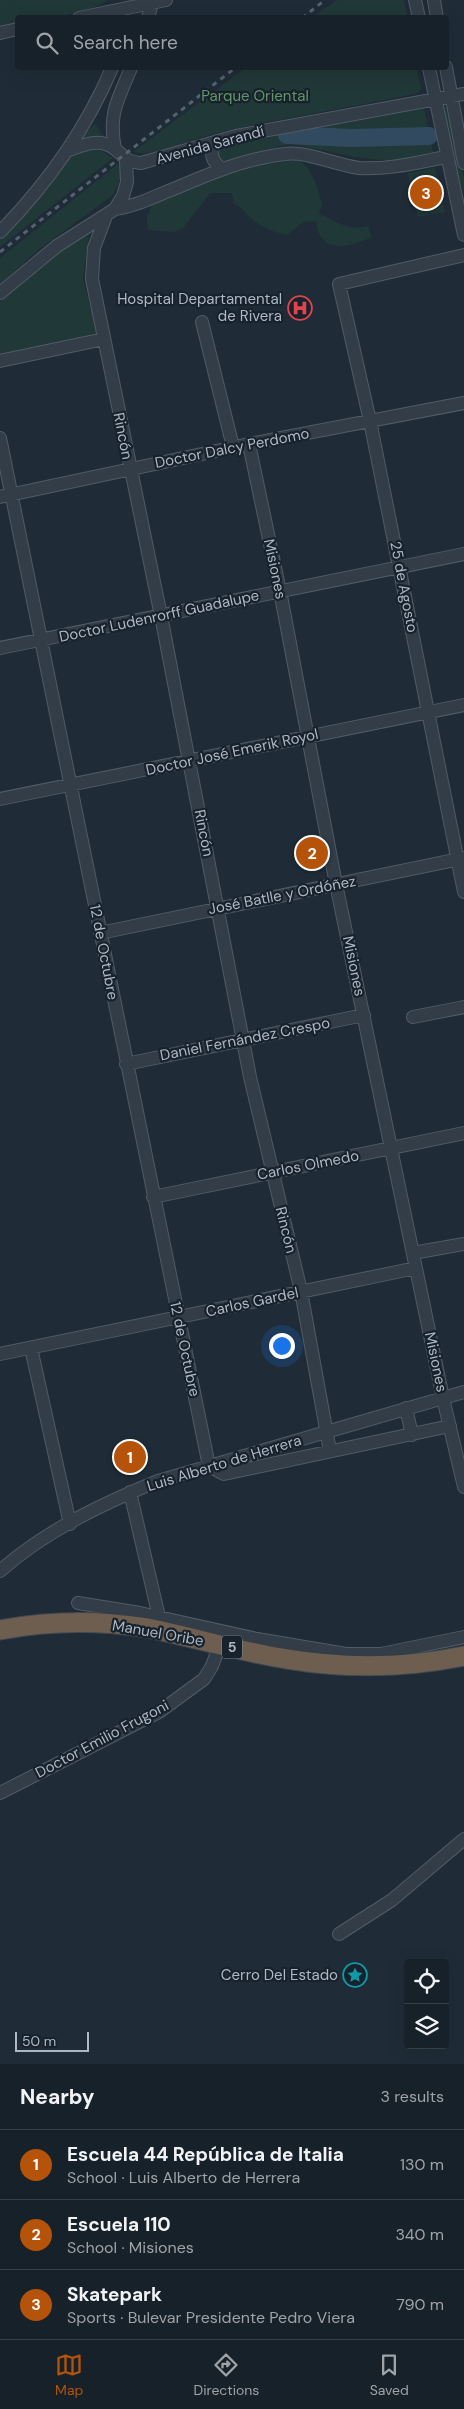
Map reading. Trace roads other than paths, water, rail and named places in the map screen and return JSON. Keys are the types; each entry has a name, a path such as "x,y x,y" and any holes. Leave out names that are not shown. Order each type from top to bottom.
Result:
{"highway":[{"name":"Manuel Oribe","path":"0,1630 22,1626 76,1622 115,1624 147,1628 286,1659 370,1667 402,1666 464,1656"},
{"name":"Manuel Oribe","path":"0,1642 30,1636 72,1632 136,1638 216,1655 341,1677 403,1676 464,1668"}],"street":[{"path":"95,15 166,0"},
{"path":"415,0 418,15"},
{"path":"434,0 436,15"},
{"path":"149,15 152,2"},
{"path":"0,33 15,30"},
{"path":"0,232 17,215 67,151 97,102 111,70"},
{"path":"115,149 112,126 115,106 130,70"},
{"path":"429,70 446,157 464,235"},
{"path":"447,70 458,96 464,163"},
{"name":"Avenida Sarandí","path":"126,161 142,163 217,141 328,118 458,96"},
{"path":"97,102 115,106"},
{"path":"217,141 212,148 211,156 215,164 222,169"},
{"path":"67,151 94,143 107,144 115,149 126,161"},
{"path":"0,292 57,246 110,212 131,207 222,169 286,154 299,154 341,165 362,168 406,165 446,157"},
{"name":"Rincón","path":"126,161 127,182 95,242 92,272 219,907 243,1039 272,1172 301,1291 330,1451"},
{"name":"25 de Agosto","path":"464,255 339,284 370,421 461,859 464,892"},
{"path":"202,322 233,447"},
{"path":"0,361 104,339"},
{"name":"Doctor Dalcy Perdomo","path":"6,495 233,447 464,403"},
{"name":"12 de Octubre","path":"0,438 6,495 42,640 126,1064 209,1466"},
{"name":"Misiones","path":"249,444 280,591 336,884 443,1398 464,1487"},
{"name":"Doctor Ludenrorff Guadalupe","path":"0,648 464,554"},
{"name":"Doctor José Emerik Royol","path":"0,799 464,705"},
{"name":"José Batlle y Ordóñez","path":"100,933 219,907 461,859"},
{"path":"413,1017 464,1007"},
{"name":"Daniel Fernández Crespo","path":"126,1064 364,1015"},
{"name":"Carlos Olmedo","path":"153,1197 464,1133"},
{"path":"413,1253 464,1244"},
{"name":"Carlos Gardel","path":"0,1354 416,1268"},
{"path":"31,1348 70,1524"},
{"name":"Luis Alberto de Herrera","path":"0,1571 25,1549 130,1492 158,1481 464,1392"},
{"path":"406,1408 412,1435"},
{"path":"364,1422 369,1444"},
{"path":"209,1466 224,1474 450,1426"},
{"path":"130,1492 159,1617"},
{"name":"Manuel Oribe","path":"78,1604 159,1617 257,1639 346,1654 381,1654 464,1637"},
{"path":"346,1654 370,1667"},
{"name":"Doctor Emilio Frugoni","path":"0,1793 159,1712 204,1679 216,1655"},
{"path":"339,1934 392,1900 464,1840"}],"waterway":[{"path":"287,135 352,138 429,136"}],"railway":[{"path":"306,15 325,0"},
{"path":"0,252 232,70"}],"place":[{"name":"Skatepark","path":"426,193"},
{"name":"Hospital Departamental de Rivera","path":"300,308"},
{"name":"Escuela 110","path":"312,853"},
{"name":"Escuela 44 República de Italia","path":"130,1457"},
{"name":"Cerro Del Estado","path":"355,1975"}],"park label":[{"name":"Parque Oriental","path":"255,96"}]}
